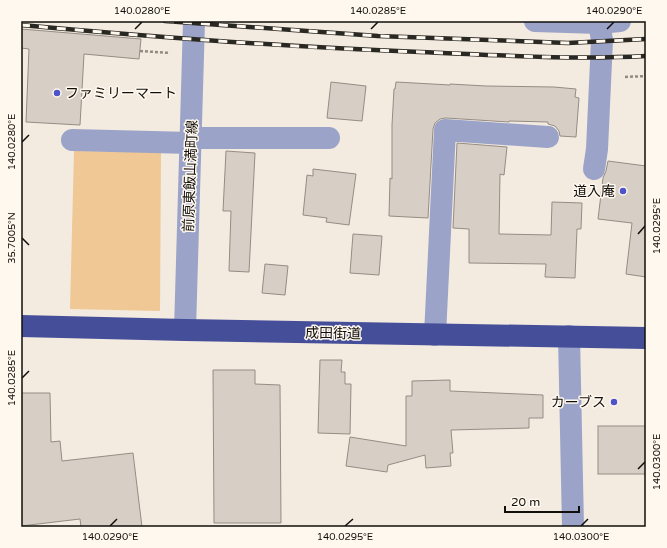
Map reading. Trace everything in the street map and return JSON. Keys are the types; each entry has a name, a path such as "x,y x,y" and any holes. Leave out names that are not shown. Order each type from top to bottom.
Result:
{"highway":[{"name":"成田街道","path":"21,326 646,338"}],"street":[{"name":"前原東飯山満町線","path":"186,330 194,21"},
{"path":"536,21 609,22 602,40 597,149 594,169"},
{"path":"434,335 445,130 548,137"},
{"path":"72,140 329,138"},
{"path":"569,336 573,527"}],"path":[{"path":"140,51 173,53"}],"shaded area":[{"path":"74,151 161,152 160,311 70,309"}],"building":[{"path":"21,29 141,39 139,59 84,54 80,125 26,122 29,49 21,48"},
{"path":"331,82 366,86 362,121 327,118"},
{"path":"396,82 576,89 575,97 579,98 576,137 560,136 559,131 555,126 548,124 548,122 440,119 435,123 433,129 428,218 389,216 390,178 392,179 392,125 394,89"},
{"path":"457,143 507,147 504,175 500,174 499,234 551,235 552,202 582,203 581,229 577,229 575,278 545,277 546,264 469,263 469,229 453,228"},
{"path":"226,151 255,153 249,272 229,271 231,211 223,211"},
{"name":"道入庵","path":"608,161 646,166 646,277 626,274 632,223 598,219 603,178"},
{"path":"313,169 356,174 349,225 326,222 327,218 303,215 307,175 313,176"},
{"path":"353,234 382,236 379,275 350,273"},
{"path":"265,264 288,266 285,295 262,293"},
{"path":"320,360 342,360 341,372 345,372 345,384 351,384 350,434 318,433"},
{"path":"213,370 255,370 255,384 280,385 281,523 214,523"},
{"path":"450,380 450,391 543,395 543,418 529,418 529,428 451,430 453,453 450,453 451,466 426,468 425,455 388,465 387,472 346,466 350,437 406,446 406,396 412,396 412,381"},
{"path":"21,393 50,393 51,442 60,441 62,461 133,453 142,527 81,527 80,519 21,526"},
{"path":"598,426 646,426 646,474 598,474"}],"railway":[{"path":"165,21 378,36 568,43 646,39"},
{"path":"21,25 120,34 370,50 504,56 646,56"}],"place":[{"name":"ファミリーマート","path":"57,93"},
{"name":"道入庵","path":"623,191"},
{"name":"カーブス","path":"614,402"}]}
